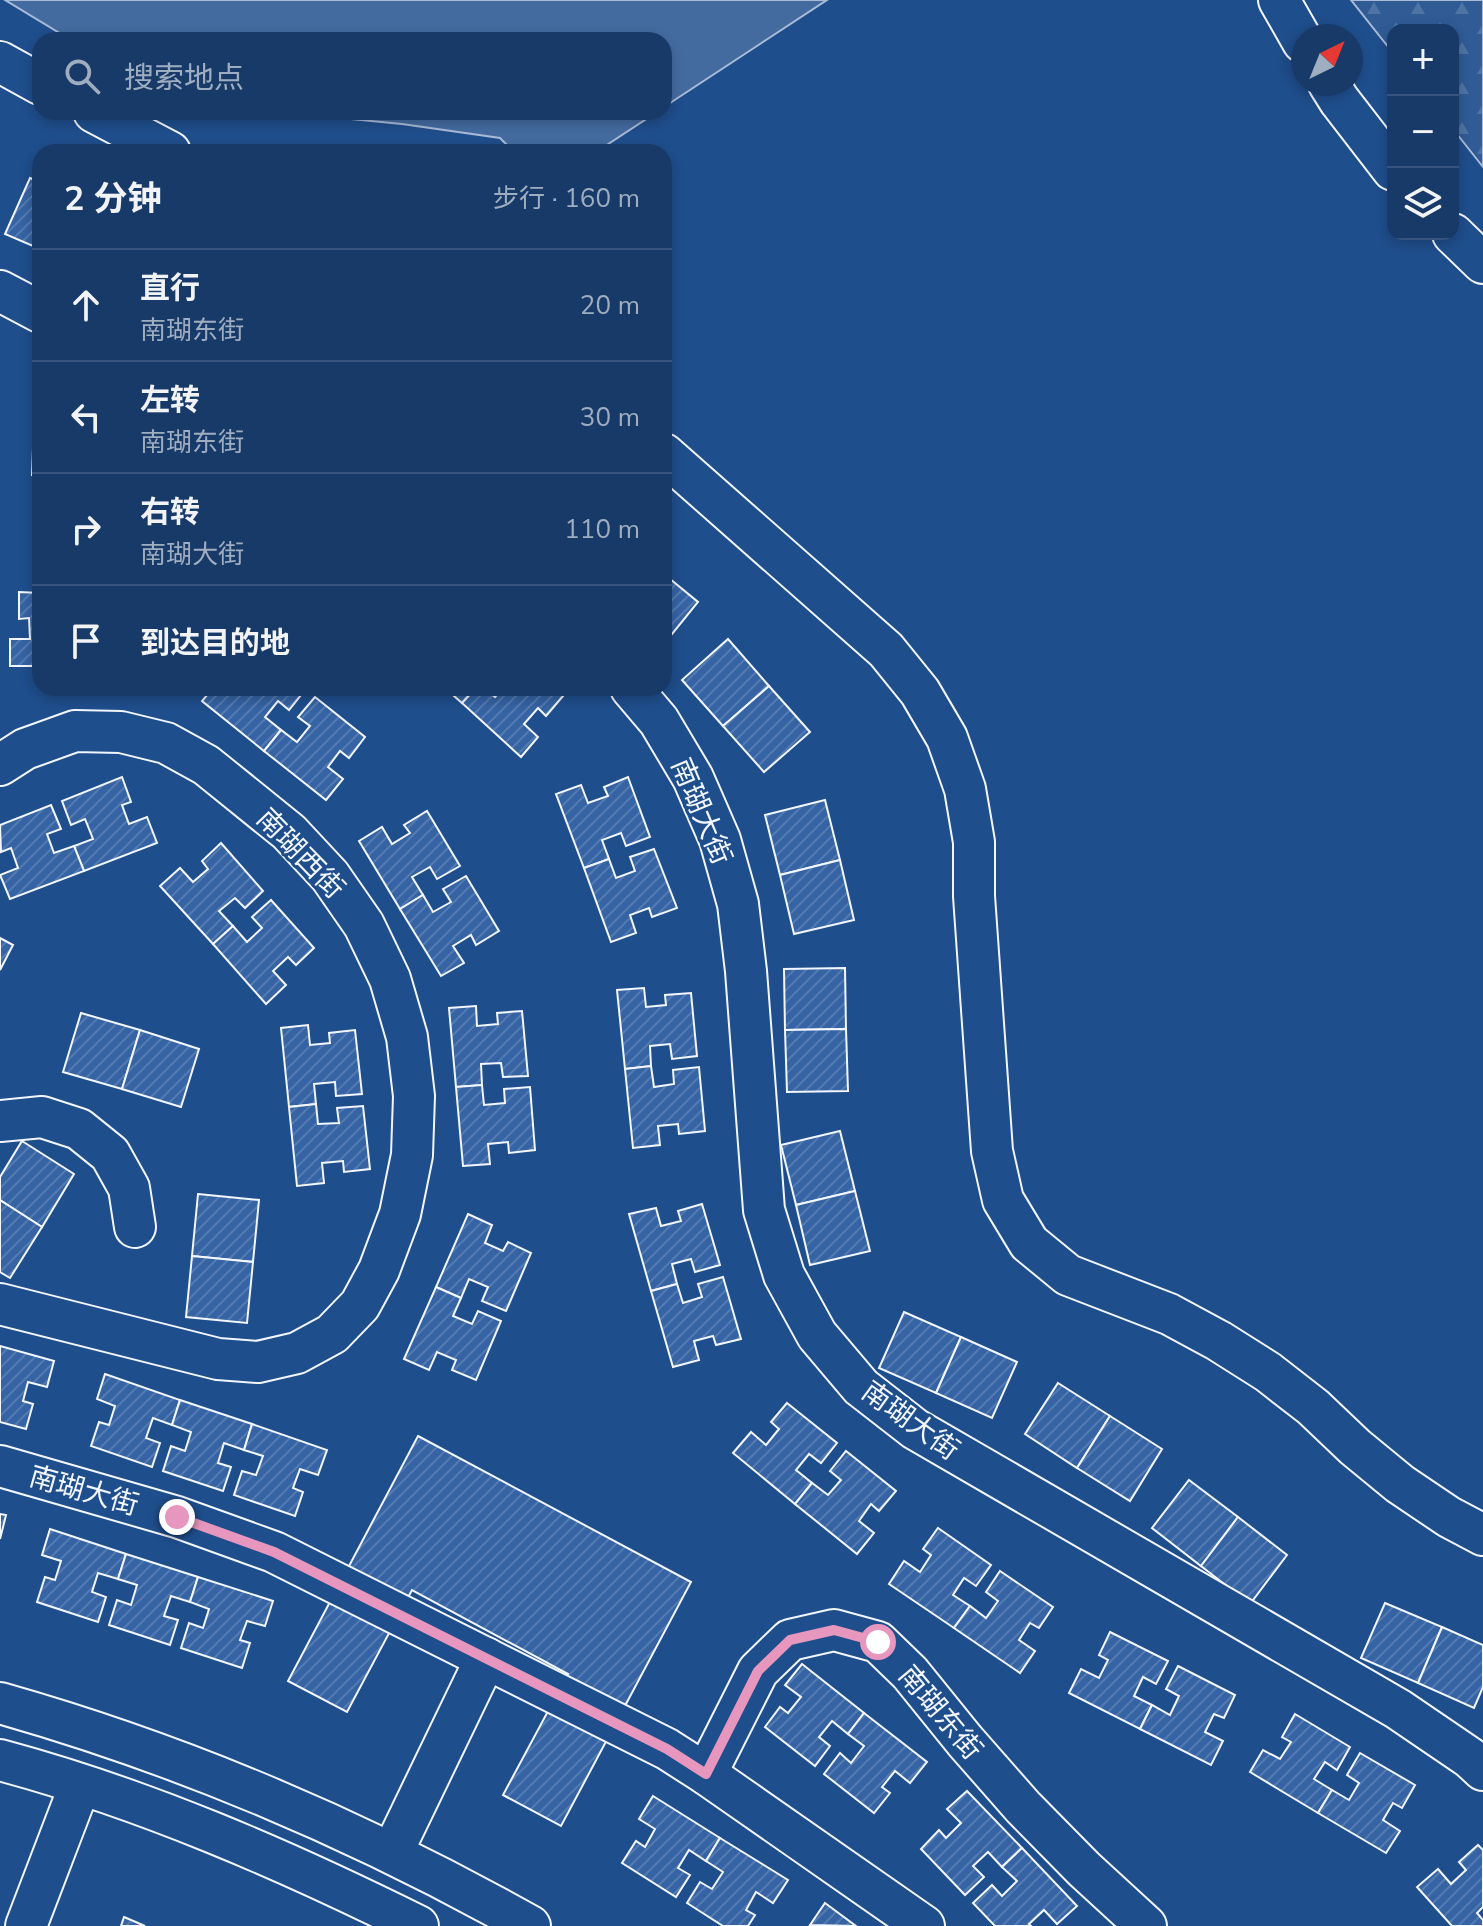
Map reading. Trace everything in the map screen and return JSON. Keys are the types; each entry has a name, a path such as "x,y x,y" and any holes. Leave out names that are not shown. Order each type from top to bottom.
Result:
{"street":[{"path":"1279,0 1293,24"},
{"path":"0,62 32,80"},
{"path":"1336,96 1391,168"},
{"path":"109,120 155,144"},
{"path":"1459,240 1483,263"},
{"path":"0,291 32,308"},
{"path":"0,326 32,324"},
{"path":"672,461 886,650 920,692 947,738 965,789 974,842 974,896 992,1151 1003,1200 1029,1243 1068,1275 1169,1314 1256,1364 1313,1407 1400,1484 1449,1517 1483,1535"},
{"name":"南瑚大街","path":"638,696 659,721 693,778 723,853 738,904 764,1210 784,1275 817,1335 861,1387 915,1429 1398,1709 1483,1770"},
{"name":"南瑚西街","path":"0,765 25,749 75,731 121,732 166,743 206,765 289,832 330,876 364,925 390,979 407,1037 414,1096 412,1155 400,1214 379,1270 360,1305 332,1334 297,1353 258,1362 218,1359 0,1304"},
{"path":"0,1121 42,1117 79,1129 110,1154 129,1188 135,1227"},
{"name":"南瑚大街","path":"0,1466 177,1517 274,1552 667,1749 924,1926"},
{"name":"南瑚东街","path":"706,1774 758,1671 790,1640 834,1630 878,1642 910,1673 1023,1807 1146,1926"},
{"path":"392,1853 486,1658"},
{"path":"0,1703 155,1752 260,1793 362,1838 530,1926"},
{"path":"0,1760 137,1803 239,1843 418,1926"},
{"path":"26,1926 80,1785"}],"green space":[{"path":"1351,0 1483,0 1483,167 1459,137 1459,24 1387,24 1387,45"}],"shaded area":[{"path":"5,0 827,0 672,102 672,32 58,32"},
{"path":"361,120 645,120 608,144 506,144 500,138"}],"building":[{"path":"30,178 32,179 32,246 5,234"},
{"path":"672,581 698,602 672,634"},
{"path":"19,592 32,593 32,666 10,666 10,639 30,639 29,618 19,619"},
{"path":"728,639 769,686 723,726 682,680"},
{"path":"769,686 810,732 764,772 723,726"},
{"path":"206,696 300,696 289,710 278,701 265,717 281,730 264,751 202,701"},
{"path":"454,696 469,696 462,703"},
{"path":"469,696 563,696 546,716 538,708 524,724 538,737 521,757 462,703"},
{"path":"315,697 365,737 349,758 340,751 328,767 343,779 326,800 264,751 281,730 297,742 310,726 298,717"},
{"path":"122,777 131,802 122,805 129,824 147,817 157,843 84,871 74,846 93,839 85,819 71,825 62,801"},
{"path":"628,777 650,837 626,846 621,833 602,840 609,859 584,868 556,794 581,785 588,803 608,796 604,787"},
{"path":"825,800 840,860 780,875 765,815"},
{"path":"51,805 61,829 47,834 54,853 74,846 84,871 10,899 0,875 18,868 11,848 1,852 0,825"},
{"path":"427,811 460,866 437,879 430,867 412,877 423,895 400,909 359,841 382,827 392,844 410,833 404,825"},
{"path":"221,843 263,891 245,908 235,898 219,911 233,926 213,944 160,886 180,868 193,882 208,869 202,861"},
{"path":"654,849 677,908 652,917 649,908 630,915 636,933 611,942 584,868 609,859 616,878 635,871 630,857"},
{"path":"840,860 854,920 794,934 780,875"},
{"path":"466,876 499,931 476,945 471,935 453,946 464,963 441,976 400,909 423,895 433,912 451,902 443,889"},
{"path":"271,900 314,948 296,965 288,957 273,971 286,985 266,1004 213,944 233,926 247,942 262,928 252,917"},
{"path":"0,938 13,945 0,970"},
{"path":"845,968 846,1029 785,1030 784,969"},
{"path":"644,988 646,1007 666,1005 665,995 691,993 697,1056 672,1059 670,1044 650,1046 651,1066 625,1069 617,990"},
{"path":"476,1006 477,1026 498,1024 497,1013 522,1011 528,1076 503,1077 501,1063 481,1064 482,1085 456,1087 449,1008"},
{"path":"81,1013 140,1030 122,1089 63,1072"},
{"path":"308,1025 310,1045 330,1043 329,1033 355,1030 362,1094 336,1096 335,1082 314,1084 316,1104 289,1107 281,1028"},
{"path":"846,1029 848,1091 787,1092 785,1030"},
{"path":"140,1030 199,1049 181,1107 122,1089"},
{"path":"651,1066 654,1087 674,1084 673,1070 699,1067 705,1131 679,1134 678,1124 658,1126 660,1145 633,1148 625,1069"},
{"path":"482,1085 484,1105 505,1103 504,1089 530,1087 535,1150 509,1153 508,1142 488,1144 490,1164 463,1166 456,1087"},
{"path":"316,1104 318,1124 339,1123 337,1108 363,1106 370,1169 344,1172 343,1161 322,1163 324,1183 297,1186 289,1107"},
{"path":"840,1131 855,1191 796,1205 781,1145"},
{"path":"22,1141 74,1174 42,1227 0,1200 0,1177"},
{"path":"855,1191 870,1251 810,1265 796,1205"},
{"path":"198,1194 259,1200 253,1262 192,1256"},
{"path":"0,1200 42,1227 10,1278 0,1272"},
{"path":"702,1204 720,1265 695,1272 691,1259 672,1264 677,1284 651,1291 629,1214 656,1208 661,1226 681,1221 678,1211"},
{"path":"468,1214 492,1225 485,1243 503,1251 508,1242 531,1253 506,1311 482,1301 488,1287 469,1279 461,1298 436,1287"},
{"path":"192,1256 253,1262 247,1323 186,1317"},
{"path":"723,1277 741,1339 716,1345 713,1336 694,1341 699,1360 673,1367 651,1291 677,1284 683,1303 702,1297 698,1284"},
{"path":"436,1287 461,1298 453,1316 472,1324 478,1311 501,1321 476,1380 452,1370 456,1360 437,1352 429,1370 404,1359"},
{"path":"904,1312 961,1337 936,1393 879,1368"},
{"path":"961,1337 1017,1362 992,1418 936,1393"},
{"path":"0,1346 54,1361 47,1387 28,1382 23,1401 33,1404 26,1429 0,1422"},
{"path":"105,1374 180,1400 172,1425 153,1418 146,1438 160,1443 152,1467 91,1446 99,1422 109,1425 115,1406 97,1399"},
{"path":"1058,1383 1110,1416 1077,1468 1025,1434"},
{"path":"180,1400 252,1424 244,1450 224,1443 218,1463 231,1467 223,1491 163,1471 171,1446 185,1451 191,1432 172,1425"},
{"path":"787,1403 837,1443 821,1463 809,1454 796,1470 812,1483 795,1504 733,1453 751,1432 766,1445 779,1429 771,1422"},
{"path":"1110,1416 1162,1449 1130,1501 1077,1468"},
{"path":"252,1424 327,1450 318,1475 300,1469 293,1488 303,1492 295,1516 234,1495 242,1471 256,1475 263,1456 244,1450"},
{"path":"418,1436 691,1582 561,1826 503,1795 568,1674 412,1590 347,1712 288,1681"},
{"path":"846,1451 896,1491 879,1511 871,1504 859,1521 874,1533 857,1554 795,1504 812,1483 828,1495 841,1480 830,1471"},
{"path":"1189,1480 1238,1517 1201,1566 1152,1528"},
{"path":"0,1514 6,1515 0,1539"},
{"path":"1238,1517 1287,1555 1250,1604 1201,1566"},
{"path":"938,1528 991,1565 976,1586 964,1578 953,1595 970,1606 954,1628 889,1584 904,1561 920,1572 931,1555 923,1549"},
{"path":"50,1529 126,1554 118,1579 98,1573 92,1592 106,1597 98,1622 37,1602 45,1577 55,1580 61,1561 42,1555"},
{"path":"126,1554 198,1577 190,1602 171,1596 164,1616 178,1620 170,1645 109,1625 117,1600 131,1605 137,1585 118,1579"},
{"path":"1000,1571 1053,1607 1039,1628 1030,1623 1019,1640 1035,1651 1020,1673 954,1628 970,1606 986,1618 998,1601 986,1592"},
{"path":"198,1577 273,1601 265,1626 247,1621 240,1640 250,1643 242,1668 181,1648 189,1623 203,1628 209,1609 190,1602"},
{"path":"1385,1603 1442,1627 1418,1683 1361,1658"},
{"path":"1442,1627 1483,1645 1483,1687 1474,1708 1418,1683"},
{"path":"1110,1632 1168,1661 1156,1684 1143,1677 1134,1696 1152,1705 1140,1729 1069,1693 1081,1669 1099,1678 1108,1660 1099,1655"},
{"path":"802,1664 864,1713 848,1734 832,1721 819,1737 830,1746 815,1766 765,1727 780,1707 788,1713 801,1697 785,1685"},
{"path":"1178,1666 1235,1695 1224,1718 1214,1714 1205,1732 1223,1741 1211,1765 1140,1729 1152,1705 1170,1715 1179,1696 1166,1689"},
{"path":"864,1713 927,1762 910,1783 895,1771 882,1787 890,1793 874,1813 824,1774 840,1753 851,1763 864,1746 848,1734"},
{"path":"1295,1714 1350,1747 1337,1770 1325,1762 1314,1779 1332,1790 1318,1813 1250,1772 1263,1750 1280,1759 1291,1742 1282,1737"},
{"path":"1360,1753 1415,1785 1402,1808 1393,1803 1383,1820 1400,1831 1386,1853 1318,1813 1332,1790 1349,1800 1359,1783 1347,1775"},
{"path":"967,1791 1022,1848 1002,1867 988,1852 973,1866 984,1877 965,1895 921,1849 939,1830 946,1838 961,1823 947,1809"},
{"path":"653,1796 720,1838 706,1861 689,1850 678,1868 690,1875 676,1897 622,1863 636,1841 645,1847 655,1829 639,1819"},
{"path":"720,1838 788,1880 773,1903 756,1892 746,1910 755,1915 748,1926 723,1926 687,1903 700,1882 712,1889 723,1872 706,1861"},
{"path":"1478,1845 1483,1850 1483,1907 1477,1913 1483,1920 1483,1926 1452,1926 1417,1887 1438,1869 1451,1884 1466,1870 1459,1862"},
{"path":"1022,1848 1077,1906 1057,1924 1044,1910 1029,1924 1031,1926 995,1926 973,1903 992,1885 1002,1896 1017,1881 1002,1867"},
{"path":"825,1903 856,1926 810,1925"},
{"path":"124,1917 145,1926 121,1926"}],"route":[{"path":"177,1517 274,1552 667,1749 706,1774 758,1671 790,1640 834,1630 878,1642"}]}
